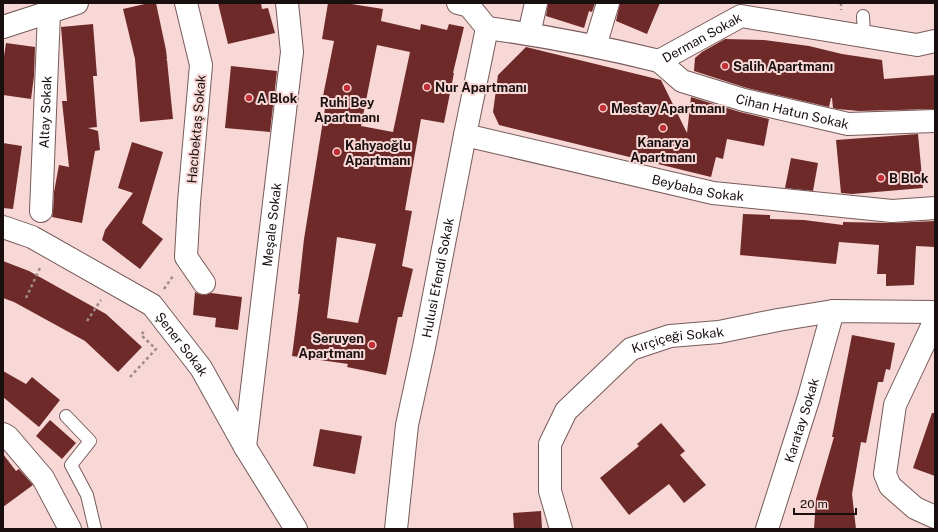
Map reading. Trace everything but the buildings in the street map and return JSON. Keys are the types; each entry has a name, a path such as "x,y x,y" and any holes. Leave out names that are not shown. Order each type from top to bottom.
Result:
{"street":[{"path":"3,27 77,3"},
{"name":"Hacıbektaş Sokak","path":"186,3 201,65 189,202 186,257"},
{"name":"Meşale Sokak","path":"245,447 292,52 287,3"},
{"path":"529,34 536,3"},
{"path":"595,46 608,3"},
{"path":"465,4 487,28"},
{"name":"Derman Sokak","path":"487,28 595,46 660,61 742,9 864,26 917,45 935,41"},
{"name":"Altay Sokak","path":"41,211 49,13"},
{"name":"Hulusi Efendi Sokak","path":"396,529 407,425 424,347 487,28"},
{"name":"Cihan Hatun Sokak","path":"660,61 682,81 744,100 848,124 935,121"},
{"name":"Beybaba Sokak","path":"465,135 712,193 892,211 935,208"},
{"name":"Şener Sokak","path":"3,227 32,237 156,310 200,368 245,447 296,529"},
{"path":"186,257 204,283"},
{"name":"Kırçiçeği Sokak","path":"561,529 550,491 550,444 566,411 631,349 670,336 719,332 833,311 935,312"},
{"name":"Karatay Sokak","path":"767,529 810,397 833,311"},
{"path":"930,529 915,508 890,486 885,474 895,405 935,320"},
{"path":"3,434 8,437 43,478 70,529"},
{"path":"915,508 935,517"}],"lane":[{"path":"66,416 90,441 71,464 87,495 95,529"}],"path":[{"path":"26,298 49,247"},
{"path":"130,377 156,349 141,335 186,257"}],"place":[{"name":"Salih Apartmanı","path":"725,66"},
{"name":"Nur Apartmanı","path":"427,87"},
{"name":"Ruhi Bey Apartmanı","path":"347,88"},
{"name":"A Blok","path":"249,98"},
{"name":"Mestay Apartmanı","path":"603,108"},
{"name":"Kanarya Apartmanı","path":"663,128"},
{"name":"Kahyaoğlu Apartmanı","path":"337,152"},
{"name":"B Blok","path":"881,178"},
{"name":"Seruyen Apartmanı","path":"372,345"}]}
